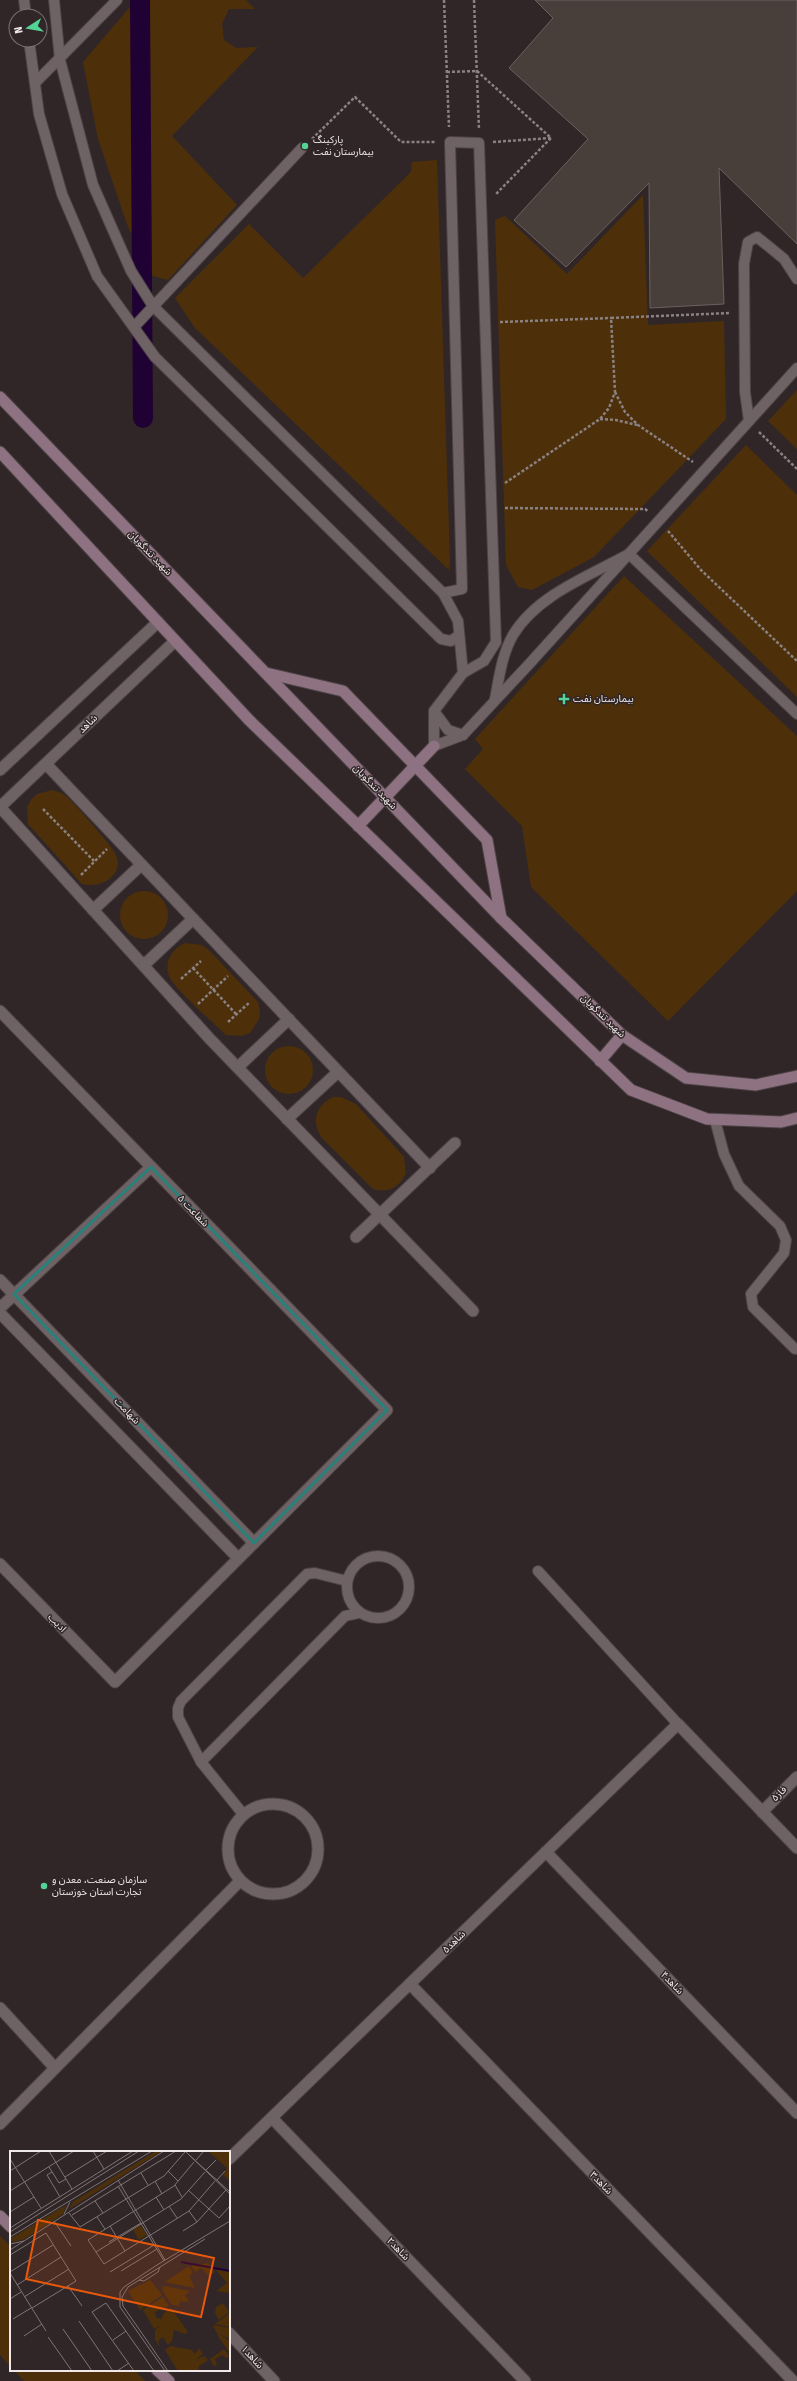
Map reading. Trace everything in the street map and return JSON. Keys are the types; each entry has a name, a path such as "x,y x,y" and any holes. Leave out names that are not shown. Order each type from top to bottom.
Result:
{"main road":[{"name":"شهید تندگویان","path":"0,397 501,918 622,1035 686,1078 756,1085 797,1076"},
{"path":"0,452 249,720 631,1090 707,1120 781,1122 797,1118"},
{"path":"266,673 343,691 487,840 501,918"},
{"path":"358,826 416,767 434,746"},
{"path":"600,1061 622,1035"},
{"path":"0,2216 10,2226"},
{"path":"158,2371 169,2381"}],"street":[{"path":"0,770 158,622"},
{"name":"شاهد","path":"0,807 175,641"},
{"path":"46,764 430,1168"},
{"path":"0,807 188,1014 473,1311"},
{"path":"93,910 141,865"},
{"path":"144,965 193,919"},
{"name":"شفاعت ۵","path":"0,1011 386,1410 254,1542"},
{"path":"238,1067 289,1019"},
{"path":"287,1118 338,1072"},
{"path":"356,1237 456,1143"},
{"path":"0,1308 151,1167"},
{"name":"شهامت","path":"0,1280 254,1542"},
{"path":"0,1313 238,1558 254,1542"},
{"name":"ادیب","path":"0,1564 115,1682 238,1558"},
{"path":"678,1724 797,1848"},
{"name":"شاهد۵","path":"230,2158 678,1724"},
{"name":"فاز۵","path":"762,1812 797,1777"},
{"path":"266,1803 292,1807 312,1824 319,1848 312,1874 293,1891 267,1895 240,1881 229,1862 229,1836 243,1814 266,1803"},
{"name":"شاهد۴","path":"546,1852 797,2113"},
{"path":"0,2124 240,1881"},
{"name":"شاهد۳","path":"410,1984 793,2381"},
{"path":"0,2008 55,2068"},
{"name":"شاهد۲","path":"272,2118 525,2381"},
{"name":"شاهد۱","path":"230,2334 274,2381"}],"lane":[{"path":"54,0 60,60 93,186 131,271 153,306 443,594 458,622 463,674"},
{"path":"35,84 117,0"},
{"path":"30,48 39,114 62,194 97,276 155,357 441,639 451,642 459,635"},
{"path":"443,594 462,589 450,142 479,143 496,642 484,661 463,674 434,710 434,746 462,735 660,521 797,368"},
{"path":"134,327 302,148"},
{"path":"749,421 745,392 744,313 744,264 748,242 757,237 784,259 797,279"},
{"path":"495,700 502,663 514,635 541,603 629,554"},
{"path":"629,554 797,714"},
{"path":"434,710 448,730 462,735"},
{"path":"715,1120 724,1154 738,1186 780,1226 786,1240 784,1253 751,1294 754,1307 795,1349"},
{"path":"201,1762 345,1616 359,1613 376,1619 393,1615 406,1602 410,1585 403,1568 389,1558 371,1556 356,1565 347,1581 349,1598 359,1613"},
{"path":"538,1571 678,1724"},
{"path":"243,1814 201,1762 178,1717 178,1708 181,1701 307,1574 315,1573 347,1581"}],"path":[{"path":"302,148 355,97 401,142 450,142 444,0"},
{"path":"474,0 479,143 551,138"},
{"path":"447,72 477,71 551,138"},
{"path":"481,210 551,138"},
{"path":"485,322 744,313"},
{"path":"611,318 615,392 625,412 638,425 705,470"},
{"path":"491,493 600,419 609,408 615,392"},
{"path":"600,419 616,420 638,425"},
{"path":"749,421 797,469"},
{"path":"492,508 645,509 660,521 700,570 797,660"},
{"path":"43,809 94,861"},
{"path":"71,886 116,839"},
{"path":"181,979 201,960"},
{"path":"188,1014 238,966"},
{"path":"193,968 236,1014"},
{"path":"228,1022 250,1002"}],"highlighted area":[{"path":"151,1167 387,1410 254,1543 14,1294"}],"shaded area":[{"path":"136,0 246,0 255,9 229,9 222,24 224,40 236,48 258,47 172,136 237,205 168,280 153,276 128,227 98,139 83,62"},
{"path":"437,160 450,562 449,570 195,328 175,298 249,224 303,278 411,172 412,162"},
{"path":"643,195 648,325 724,321 726,419 594,557 532,590 518,587 506,565 495,220 505,216 567,274"},
{"path":"797,390 797,449 768,421"},
{"path":"746,445 797,495 797,697 647,551"},
{"path":"624,576 797,736 797,891 668,1021 531,887 522,826 465,769 483,749 475,739"},
{"path":"53,790 64,794 71,801 100,833 115,853 118,861 117,868 110,879 97,884 82,884 28,824 27,807 31,800 37,794"},
{"path":"144,891 153,893 161,898 166,906 168,915 166,924 161,932 153,937 144,939 135,937 127,932 122,924 120,915 122,906 127,898 135,893"},
{"path":"185,943 202,945 209,950 258,1002 260,1011 259,1019 250,1033 242,1036 226,1035 186,997 173,982 169,976 168,961 173,952"},
{"path":"289,1046 298,1048 306,1053 311,1061 313,1070 311,1079 306,1087 298,1092 289,1094 280,1092 272,1087 267,1079 265,1070 267,1061 272,1053 280,1048"},
{"path":"333,1097 341,1097 356,1104 404,1157 406,1173 397,1186 389,1190 373,1189 322,1138 317,1126 317,1115 322,1105"},
{"path":"0,2236 10,2246 10,2366 0,2355"},
{"path":"15,2371 135,2371 145,2381 24,2381"}],"building":[{"path":"535,0 797,0 797,244 719,168 724,304 650,308 649,183 566,267 514,220 588,139 509,68 553,18"}],"waterway":[{"path":"140,0 143,418"}],"place":[{"name":"پارکینگ بیمارستان نفت","path":"305,146"},
{"name":"بیمارستان نفت","path":"564,699"},
{"name":"سازمان صنعت، معدن و تجارت استان خوزستان","path":"44,1886"}]}
